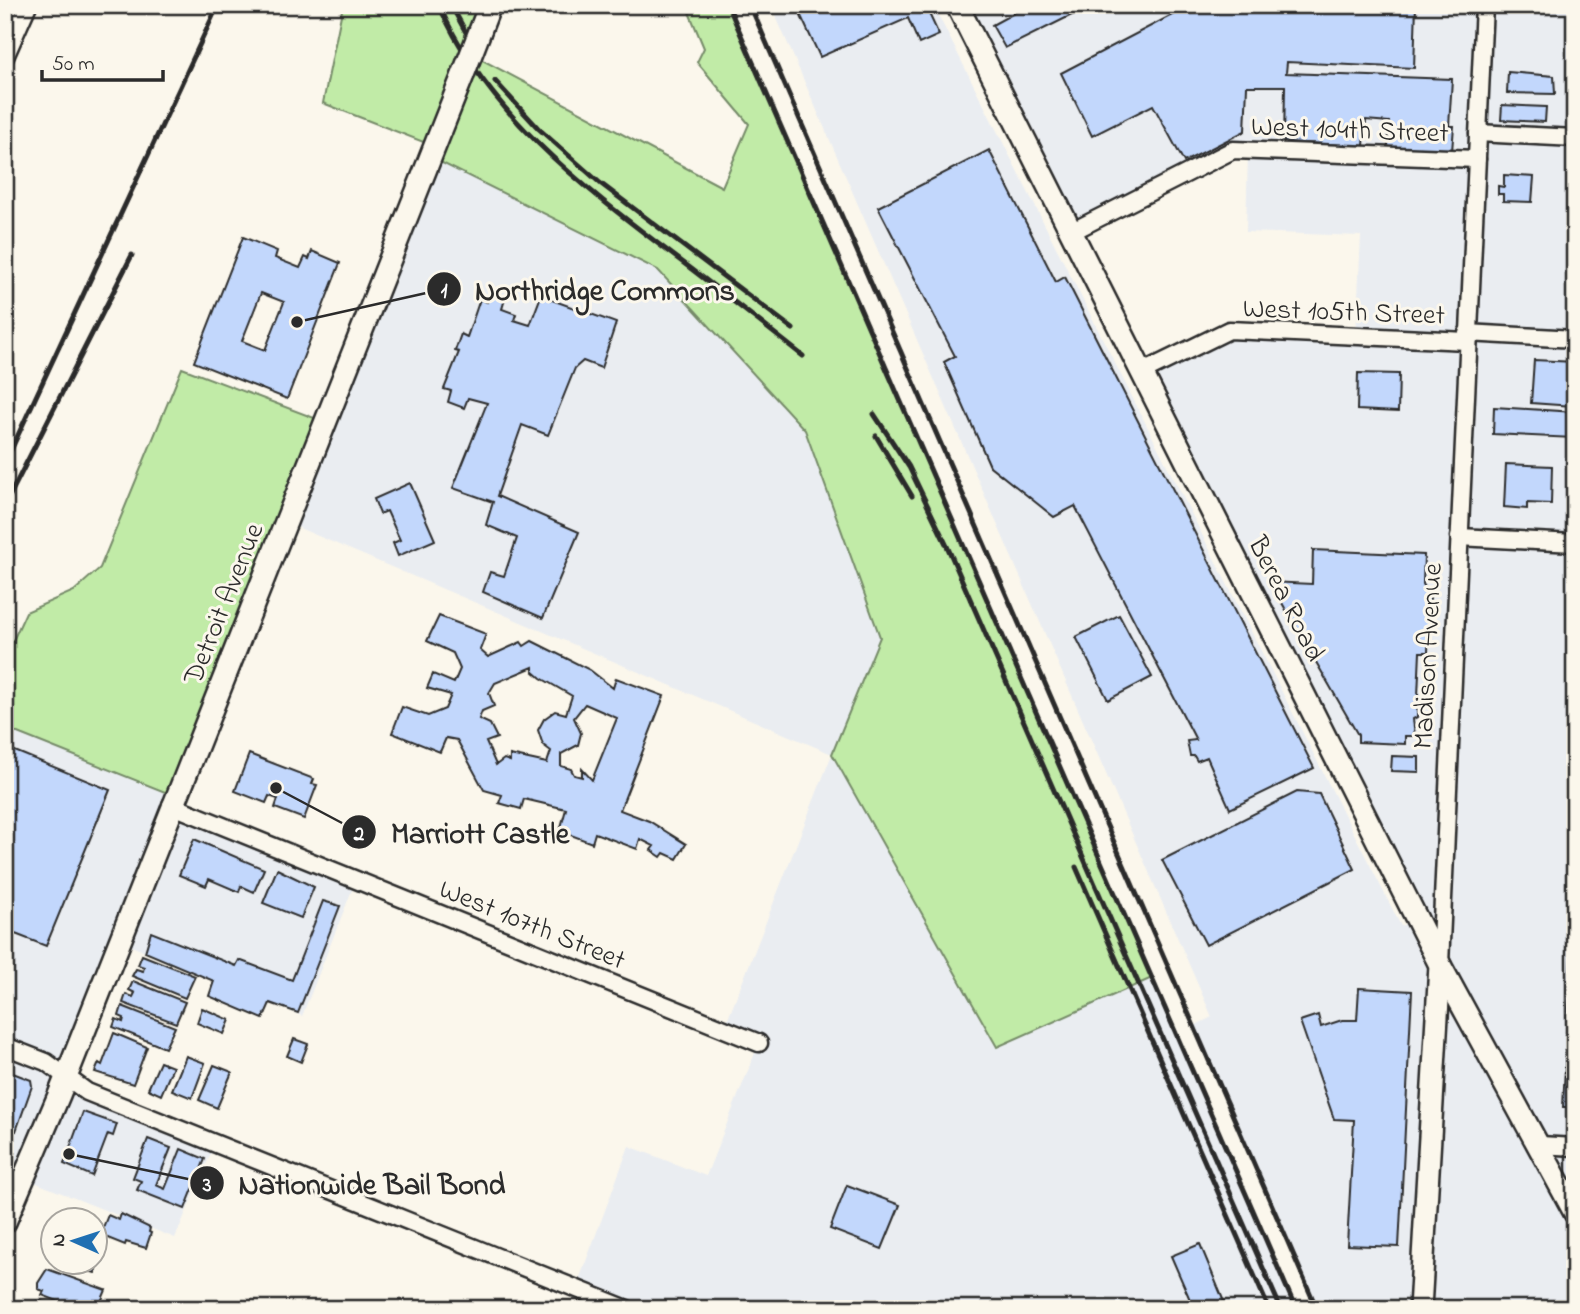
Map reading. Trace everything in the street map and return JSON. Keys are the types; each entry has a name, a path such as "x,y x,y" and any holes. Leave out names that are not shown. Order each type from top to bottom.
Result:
{"main road":[{"name":"Detroit Avenue","path":"5,1222 66,1076 491,5"},
{"name":"Berea Road","path":"957,5 1440,965 1575,1213"},
{"name":"Madison Avenue","path":"1420,1309 1440,965"}],"street":[{"path":"5,57 28,5"},
{"name":"Madison Avenue","path":"1440,965 1484,5"},
{"name":"West 104th Street","path":"1478,134 1575,138"},
{"name":"West 104th Street","path":"1073,231 1233,150 1477,159"},
{"name":"West 105th Street","path":"1143,372 1229,330 1575,339"},
{"path":"1459,537 1575,542"},
{"name":"West 107th Street","path":"172,805 759,1043"},
{"path":"5,1046 46,1062 87,1093 627,1309"},
{"path":"1540,1145 1575,1147"}],"shaded area":[{"path":"771,5 933,5 1401,926 1416,919 1143,372 1229,330 1356,336 1361,236 1246,232 1248,151 1073,231 957,5 1575,5 1575,1309 1317,1309 1194,1026 1212,1017"},
{"path":"430,157 658,270 805,431 880,637 832,754 285,522"},
{"path":"5,728 175,796 172,804 356,880 302,1016 119,941 66,1076 215,1144 175,1238 108,1211 108,1206 94,1206 24,1178 28,1168 5,1159"},
{"path":"832,754 996,1047 1152,978 1296,1309 627,1309 576,1288 629,1146 706,1176 759,1043 724,1029"}],"green space":[{"path":"343,5 490,5 471,54 722,187 749,124 697,62 704,48 686,5 728,5 1152,978 997,1047 832,754 880,637 805,430 658,270 430,157 434,146 323,103"},
{"path":"182,368 325,422 175,796 5,728 5,658 26,612 74,591 100,568"}],"building":[{"path":"820,5 925,5 939,35 919,44 908,18 820,57 800,14"},
{"path":"1029,5 1092,5 1005,48 992,25"},
{"path":"1191,5 1416,5 1414,68 1287,62 1286,73 1452,79 1449,126 1454,126 1452,151 1388,148 1389,122 1366,120 1364,146 1284,142 1285,86 1247,86 1245,131 1184,162 1153,105 1092,136 1061,73"},
{"path":"1508,72 1554,76 1555,94 1507,93"},
{"path":"1502,105 1546,107 1545,122 1501,120"},
{"path":"989,150 1056,282 1065,277 1314,768 1230,809 1207,757 1197,761 1194,756 1190,756 1187,741 1196,740 1075,506 1054,517 990,466 944,362 955,356 878,207"},
{"path":"1504,175 1534,177 1532,202 1503,201 1503,194 1498,194 1498,186 1504,187"},
{"path":"243,237 277,251 275,258 300,268 305,257 309,259 312,251 340,263 287,399 194,362","holes":["261,293 284,302 265,350 242,341"]},
{"path":"491,293 505,299 502,309 516,314 514,320 530,325 541,296 616,323 601,368 583,361 575,368 548,435 522,425 497,496 579,532 543,618 483,592 490,572 504,576 517,538 486,525 493,502 453,488 487,403 468,398 464,408 448,402 451,391 444,389 459,352 455,351 461,334 467,337 480,299 487,302"},
{"path":"1534,360 1575,362 1573,406 1531,403"},
{"path":"1358,373 1399,374 1398,412 1357,410"},
{"path":"1494,407 1575,412 1574,438 1493,434"},
{"path":"1506,464 1552,466 1551,504 1527,503 1527,509 1504,507"},
{"path":"410,483 435,540 398,556 393,543 400,540 387,511 380,514 374,499"},
{"path":"1313,550 1424,555 1423,584 1430,597 1428,652 1420,652 1417,717 1413,719 1415,736 1405,736 1405,744 1358,742 1358,735 1270,582 1312,584"},
{"path":"1119,615 1152,677 1108,700 1076,637"},
{"path":"439,616 486,634 480,650 488,657 521,642 524,646 532,641 590,670 613,688 616,678 664,696 620,810 649,821 686,844 677,859 664,853 661,857 651,850 654,846 640,839 637,849 595,833 592,843 560,831 566,809 524,799 521,809 499,803 502,795 484,790 457,740 446,738 440,752 392,733 402,707 428,716 445,709 451,695 427,688 433,674 454,683 460,669 453,653 427,641","holes":["533,667 533,671 541,678 572,696 566,714 555,711 544,719 538,730 543,745 551,751 547,763 510,755 510,761 504,759 496,765 486,742 497,738 490,724 479,719 482,711 494,706 489,693 495,683","585,704 617,718 592,780 582,769 582,777 561,766 561,754 578,745 581,733 574,718"]},
{"path":"5,747 110,790 46,946 5,930"},
{"path":"249,754 314,779 312,784 317,785 304,819 275,808 278,799 269,796 266,803 235,791"},
{"path":"1392,756 1419,757 1419,772 1391,771"},
{"path":"1297,792 1319,794 1355,869 1206,945 1162,860"},
{"path":"194,839 264,869 254,892 241,886 239,892 209,879 206,886 179,875"},
{"path":"1575,868 1575,1107 1563,1107"},
{"path":"277,869 314,887 301,918 263,903"},
{"path":"323,901 340,906 298,1013 270,1003 263,1019 209,996 214,981 145,952 151,932 236,966 239,960 292,980"},
{"path":"142,955 195,976 185,998 132,976 136,969 143,971 144,967 138,965"},
{"path":"133,981 185,1002 176,1023 123,1003 126,994 133,997 135,993 129,990"},
{"path":"1359,988 1412,991 1399,1247 1347,1245 1354,1120 1334,1119 1300,1021 1318,1015 1321,1027 1342,1020 1357,1020"},
{"path":"122,1006 175,1027 165,1048 113,1027 116,1019 123,1022 124,1018 119,1016"},
{"path":"202,1008 230,1020 224,1034 197,1023"},
{"path":"114,1033 147,1047 133,1084 95,1072 99,1063 102,1065"},
{"path":"294,1039 308,1044 301,1062 287,1056"},
{"path":"186,1056 205,1063 192,1098 172,1090"},
{"path":"160,1062 173,1067 161,1095 148,1089"},
{"path":"214,1065 232,1072 217,1108 199,1100"},
{"path":"5,1070 31,1080 32,1086 16,1131 11,1130 5,1143"},
{"path":"83,1112 117,1124 113,1136 108,1134 92,1176 64,1164"},
{"path":"148,1139 171,1148 156,1185 165,1189 181,1149 205,1159 185,1209 137,1190 141,1181 133,1178"},
{"path":"847,1185 900,1205 882,1249 830,1229"},
{"path":"121,1214 150,1228 146,1248 126,1242 125,1245 108,1238 108,1215 119,1220"},
{"path":"1200,1244 1227,1309 1194,1309 1171,1256"},
{"path":"42,1276 67,1276 106,1290 98,1309 78,1309 42,1295 44,1291 38,1289"},
{"path":"36,1301 41,1301 61,1309 29,1309"}],"railway":[{"path":"5,463 218,5"},
{"path":"439,5 459,44 483,80 510,114 540,145 604,202 803,356"},
{"path":"451,5 480,58"},
{"path":"728,5 1296,1309"},
{"path":"750,5 1317,1309"},
{"path":"495,81 539,129 600,183 793,329"},
{"path":"5,505 132,255"},
{"path":"874,414 909,467 947,546 1281,1309"},
{"path":"876,436 912,496"},
{"path":"1076,867 1269,1309"}],"place":[{"name":"Northridge Commons","path":"297,322"},
{"name":"Marriott Castle","path":"276,788"},
{"name":"Nationwide Bail Bond","path":"69,1154"}]}
